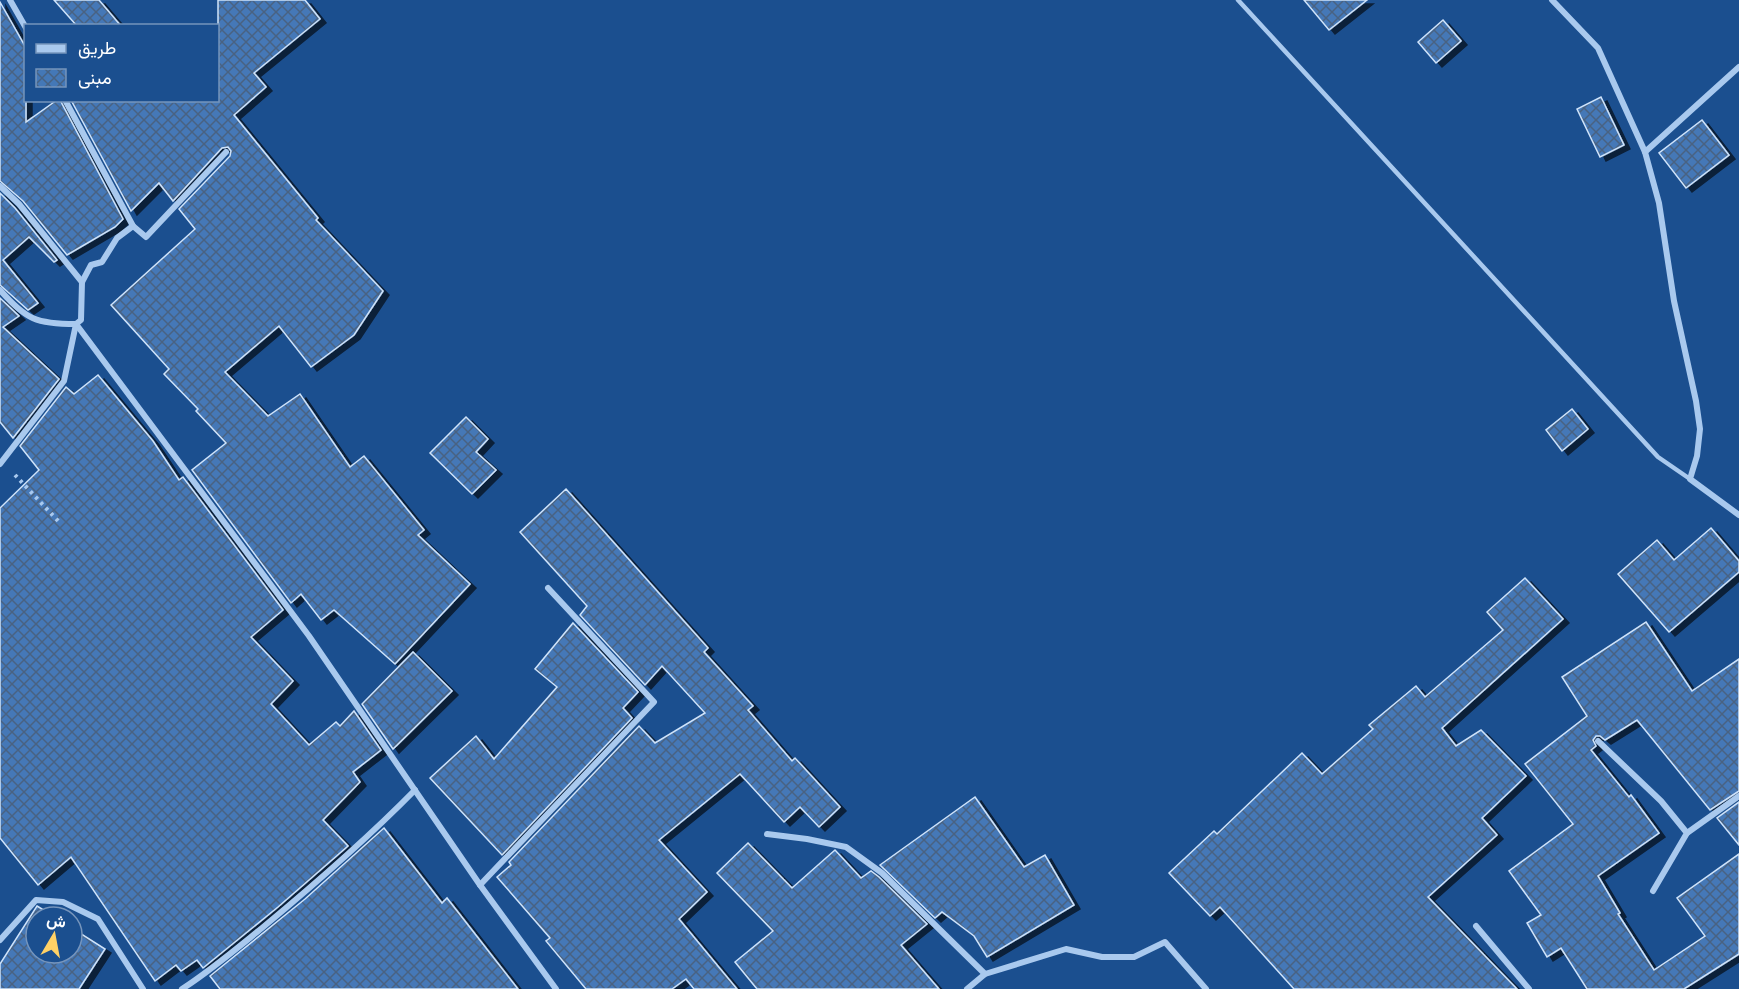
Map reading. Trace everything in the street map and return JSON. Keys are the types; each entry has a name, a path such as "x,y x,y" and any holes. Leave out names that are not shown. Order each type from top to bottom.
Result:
{"street":[{"path":"10,0 24,24"},
{"path":"1552,0 1598,48 1645,152 1659,203 1674,301 1700,429 1697,456 1690,479 1739,515"},
{"path":"1645,152 1739,67"},
{"path":"66,102 133,226 147,237 226,152"},
{"path":"0,186 19,204 82,282"},
{"path":"0,290 31,319 48,324 76,324 81,320 82,282 91,265 102,262 117,238 133,226"},
{"path":"1,463 64,381 76,324"},
{"path":"76,324 309,636 480,885 556,989"},
{"path":"480,885 654,702 549,588"},
{"path":"1598,741 1661,801 1687,833"},
{"path":"182,989 303,894 375,830 415,789"},
{"path":"1653,891 1687,833 1739,796"},
{"path":"767,834 846,847 882,873 985,974"},
{"path":"0,940 36,900 63,902 98,919 142,989"},
{"path":"1476,926 1529,989"},
{"path":"967,989 985,974 1066,949 1102,957 1134,957 1165,942 1206,989"}],"lane":[{"path":"1238,0 1658,457 1690,479"}],"path":[{"path":"1,463 60,523"}],"building":[{"path":"54,0 99,0 119,24 75,24"},
{"path":"218,0 305,0 320,19 254,73 266,87 234,115 318,218 316,220 383,291 354,335 311,367 279,326 225,372 268,416 300,394 350,467 364,456 424,530 418,535 470,584 395,664 334,610 321,620 301,594 291,603 192,470 226,443 196,411 198,409 164,374 169,369 111,305 195,229 179,209 230,156 231,151 228,147 222,148 173,201 159,183 131,211 72,102 219,102"},
{"path":"1304,0 1367,0 1329,30"},
{"path":"0,2 24,44 26,122 54,102 61,102 123,219 115,227 67,255 23,201 0,181"},
{"path":"1443,20 1461,41 1436,63 1418,42"},
{"path":"1601,97 1624,145 1600,157 1577,109"},
{"path":"1702,120 1729,155 1686,188 1659,153"},
{"path":"0,193 57,260 54,262 29,237 3,260 38,303 28,310 0,285"},
{"path":"0,298 19,316 3,327 59,379 13,438 0,422"},
{"path":"98,375 153,441 179,480 183,477 283,610 251,637 293,681 271,704 309,745 336,722 340,726 354,711 381,750 353,772 360,782 323,820 348,846 203,968 197,960 181,971 176,965 155,981 71,857 38,885 0,838 0,508 39,470 20,446 66,387 74,394"},
{"path":"1572,409 1588,429 1562,451 1546,430"},
{"path":"466,417 488,439 476,452 496,470 472,494 430,453"},
{"path":"566,489 708,648 704,652 753,706 748,710 792,761 795,758 840,807 819,827 800,807 784,822 740,774 659,840 707,892 679,919 737,989 694,989 686,979 672,989 586,989 546,941 550,938 497,877 511,865 509,862 639,726 655,743 705,713 662,666 645,685 580,615 587,606 520,532"},
{"path":"1711,528 1739,561 1739,572 1669,632 1618,574 1657,540 1674,560"},
{"path":"1525,578 1563,619 1442,728 1456,746 1481,730 1526,776 1482,818 1497,835 1428,897 1517,989 1294,989 1220,907 1210,916 1169,873 1214,831 1217,834 1302,753 1322,774 1373,729 1369,725 1416,686 1425,697 1503,630 1487,612"},
{"path":"1646,622 1692,691 1739,659 1739,791 1710,810 1637,720 1605,740 1596,736 1593,740 1596,746 1591,750 1629,797 1631,795 1659,833 1598,876 1620,913 1618,914 1654,970 1705,936 1677,898 1739,854 1739,954 1684,989 1587,989 1561,948 1547,957 1527,923 1541,915 1509,871 1573,824 1525,764 1587,716 1562,677"},
{"path":"573,623 638,692 623,708 632,718 502,855 430,778 476,736 494,759 557,687 535,669"},
{"path":"413,652 452,691 393,749 362,704"},
{"path":"975,797 1024,867 1045,855 1074,905 987,957 974,936 942,912 935,918 880,865"},
{"path":"1739,802 1739,845 1717,818"},
{"path":"384,828 442,903 447,898 518,989 220,989 210,976 305,899"},
{"path":"748,843 792,888 835,850 861,878 871,871 879,877 927,924 901,945 939,989 757,989 735,962 773,931 717,873"},
{"path":"24,926 24,965 84,965 84,936 105,949 79,989 0,989 0,964"}]}
